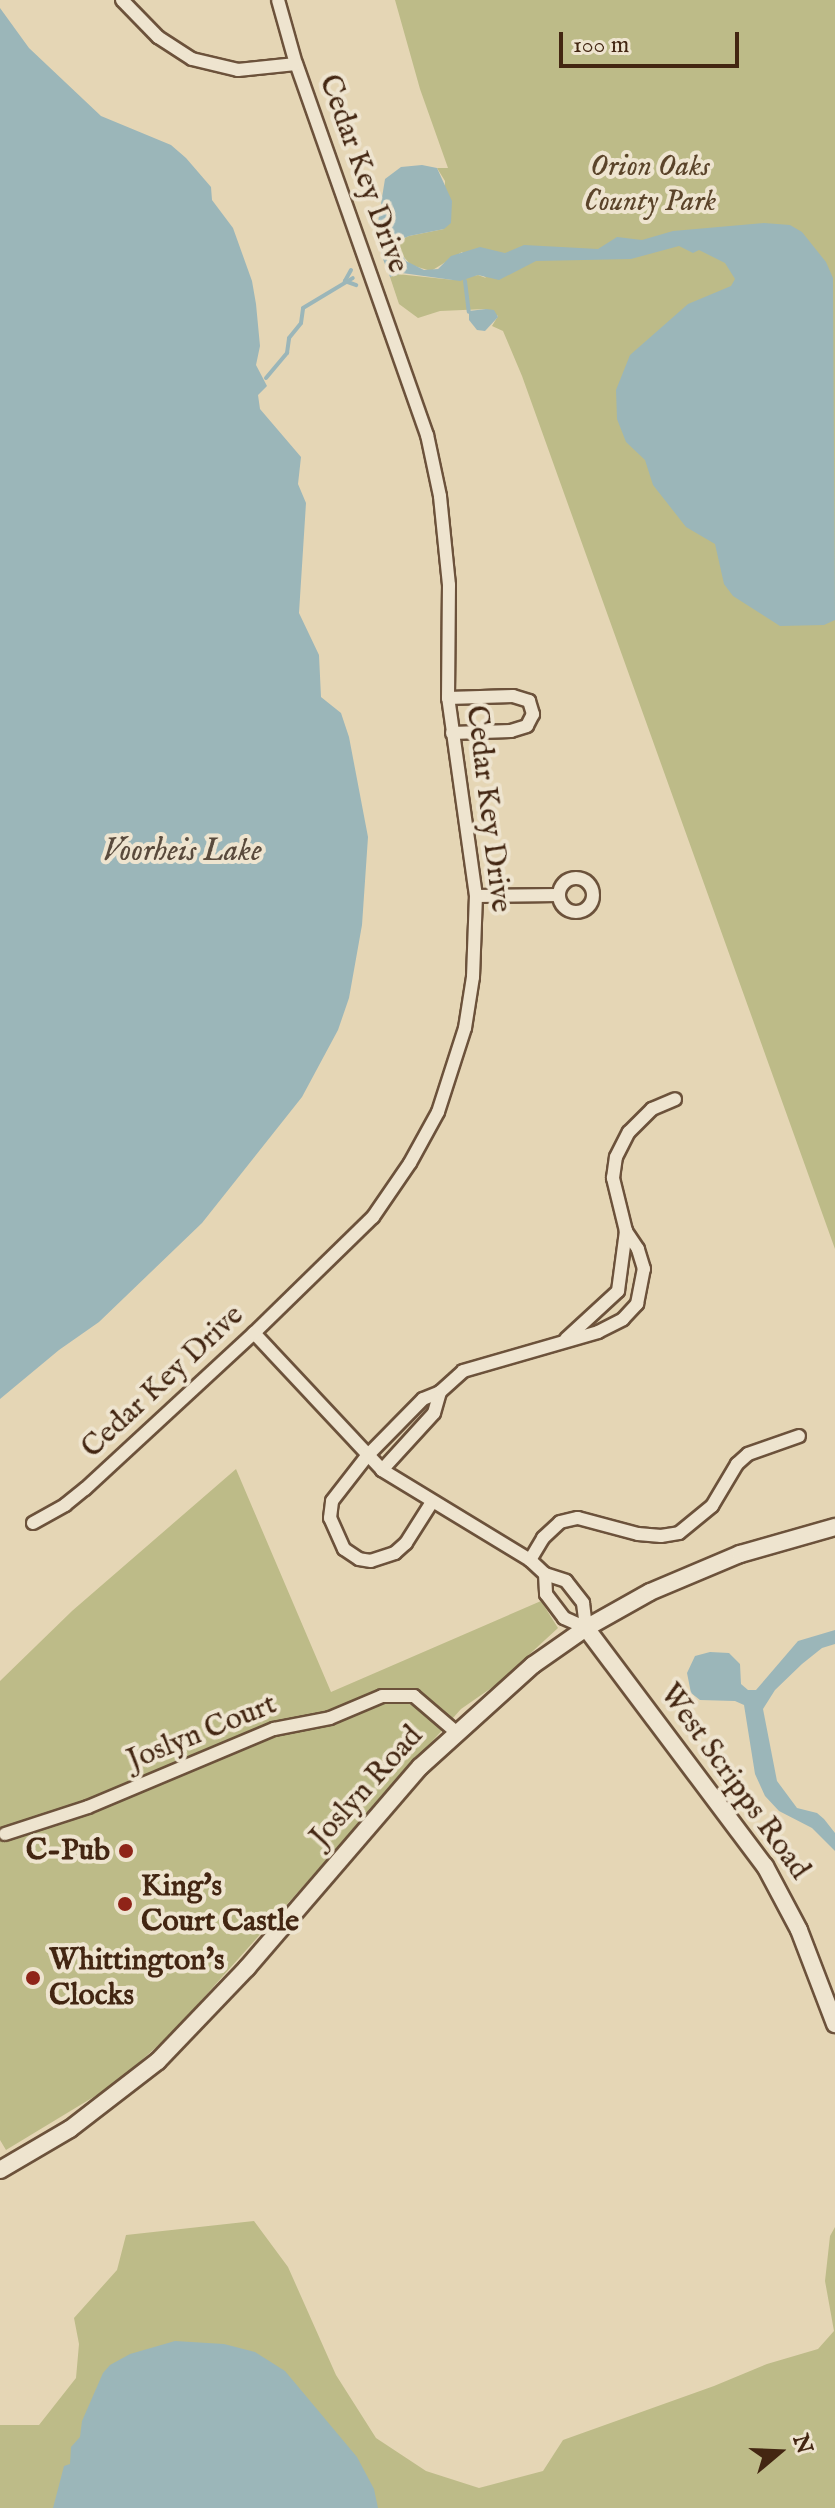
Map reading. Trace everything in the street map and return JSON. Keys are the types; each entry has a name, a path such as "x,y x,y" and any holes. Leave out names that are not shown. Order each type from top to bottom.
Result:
{"street":[{"path":"122,0 158,37 192,59 238,70 296,64"},
{"name":"Cedar Key Drive","path":"33,1523 65,1505 85,1489 254,1333 373,1217 410,1163 438,1112 465,1028 473,977 476,896 448,698 447,551 427,435 296,64 278,0"},
{"path":"448,698 513,696 529,701 533,714 527,726 511,731 452,733"},
{"path":"476,896 558,895"},
{"path":"432,1502 406,1543 395,1553 371,1561 359,1559 344,1549 330,1518 332,1501 367,1456 423,1399 440,1392 463,1371 598,1332 623,1319 637,1304 644,1269 638,1249 626,1231 613,1178 616,1157 629,1132 652,1109 675,1099"},
{"path":"564,1342 618,1291 626,1231"},
{"name":"West Scripps Road","path":"254,1333 382,1470 530,1560 545,1574 566,1581 583,1603 586,1628"},
{"path":"382,1470 434,1413 440,1392"},
{"path":"530,1560 543,1538 560,1522 578,1518 638,1534 679,1533 712,1506 737,1464 748,1454 799,1436"},
{"name":"Joslyn Road","path":"0,2170 70,2129 158,2061 247,1968 399,1790 515,1678 586,1628 650,1592 716,1564 835,1527"},
{"name":"West Scripps Road","path":"545,1574 546,1594 564,1618 586,1628 773,1878 799,1930 835,2024"},
{"name":"Joslyn Court","path":"5,1834 88,1807 274,1729 330,1718 382,1696 414,1696 456,1732"}],"green space":[{"name":"Orion Oaks County Park","path":"395,0 835,0 835,1249 522,376 503,331 492,326 498,316 486,309 440,311 418,318 399,304 390,277 397,274 454,280 478,275 486,278 462,252 431,271 411,265 395,247 395,242 409,236 444,229 445,181 437,168 448,168 420,89"},
{"path":"236,1469 331,1692 541,1601 558,1628 497,1684 461,1709 173,2032 115,2084 6,2150 0,2140 0,1681 72,1611"},
{"path":"254,2221 288,2267 336,2375 376,2438 426,2471 479,2488 543,2471 563,2440 767,2364 818,2349 834,2331 825,2281 830,2236 835,2227 835,2508 0,2508 0,2425 39,2425 76,2378 79,2344 74,2318 117,2270 126,2235"}],"water":[{"name":"Voorheis Lake","path":"0,8 29,48 101,116 171,145 186,158 211,187 212,200 233,228 252,281 256,304 260,346 256,365 267,386 258,395 260,409 301,457 298,484 306,503 299,613 319,655 321,697 341,713 349,737 368,837 362,925 349,998 338,1030 302,1097 202,1223 99,1322 59,1350 0,1399"},
{"path":"422,165 437,168 452,201 451,223 444,229 395,242 406,261 424,270 438,269 451,256 480,247 505,253 524,245 598,249 617,237 642,240 673,231 764,223 790,225 802,232 826,262 833,278 835,620 824,625 780,626 733,596 724,584 715,544 686,527 653,485 645,460 626,442 617,419 616,390 630,355 688,304 731,286 735,279 725,263 699,250 693,253 679,246 631,259 536,261 499,280 478,275 460,281 402,273 390,277 381,254 383,244 378,222 385,179 401,167"},
{"path":"494,310 498,317 485,331 477,330 469,320 469,311"},
{"path":"835,1630 835,1644 822,1648 802,1664 775,1690 763,1709 777,1781 797,1808 817,1813 824,1819 835,1833 835,1851 812,1828 779,1811 765,1796 755,1774 744,1705 735,1701 700,1700 691,1693 687,1673 695,1656 710,1652 729,1653 740,1664 741,1684 748,1690 756,1690 798,1641"},
{"path":"175,2341 224,2344 255,2352 285,2371 357,2457 374,2489 378,2508 53,2508 64,2466 70,2464 71,2447 80,2437 82,2421 103,2373 110,2365 130,2354"}],"waterway":[{"path":"351,270 345,281 356,285"},
{"path":"266,378 287,353 289,338 301,323 303,308 353,278"},
{"path":"465,281 469,312"}],"place":[{"name":"C-Pub","path":"126,1851"},
{"name":"King's Court Castle","path":"125,1904"},
{"name":"Whittington's Clocks","path":"33,1978"}]}
